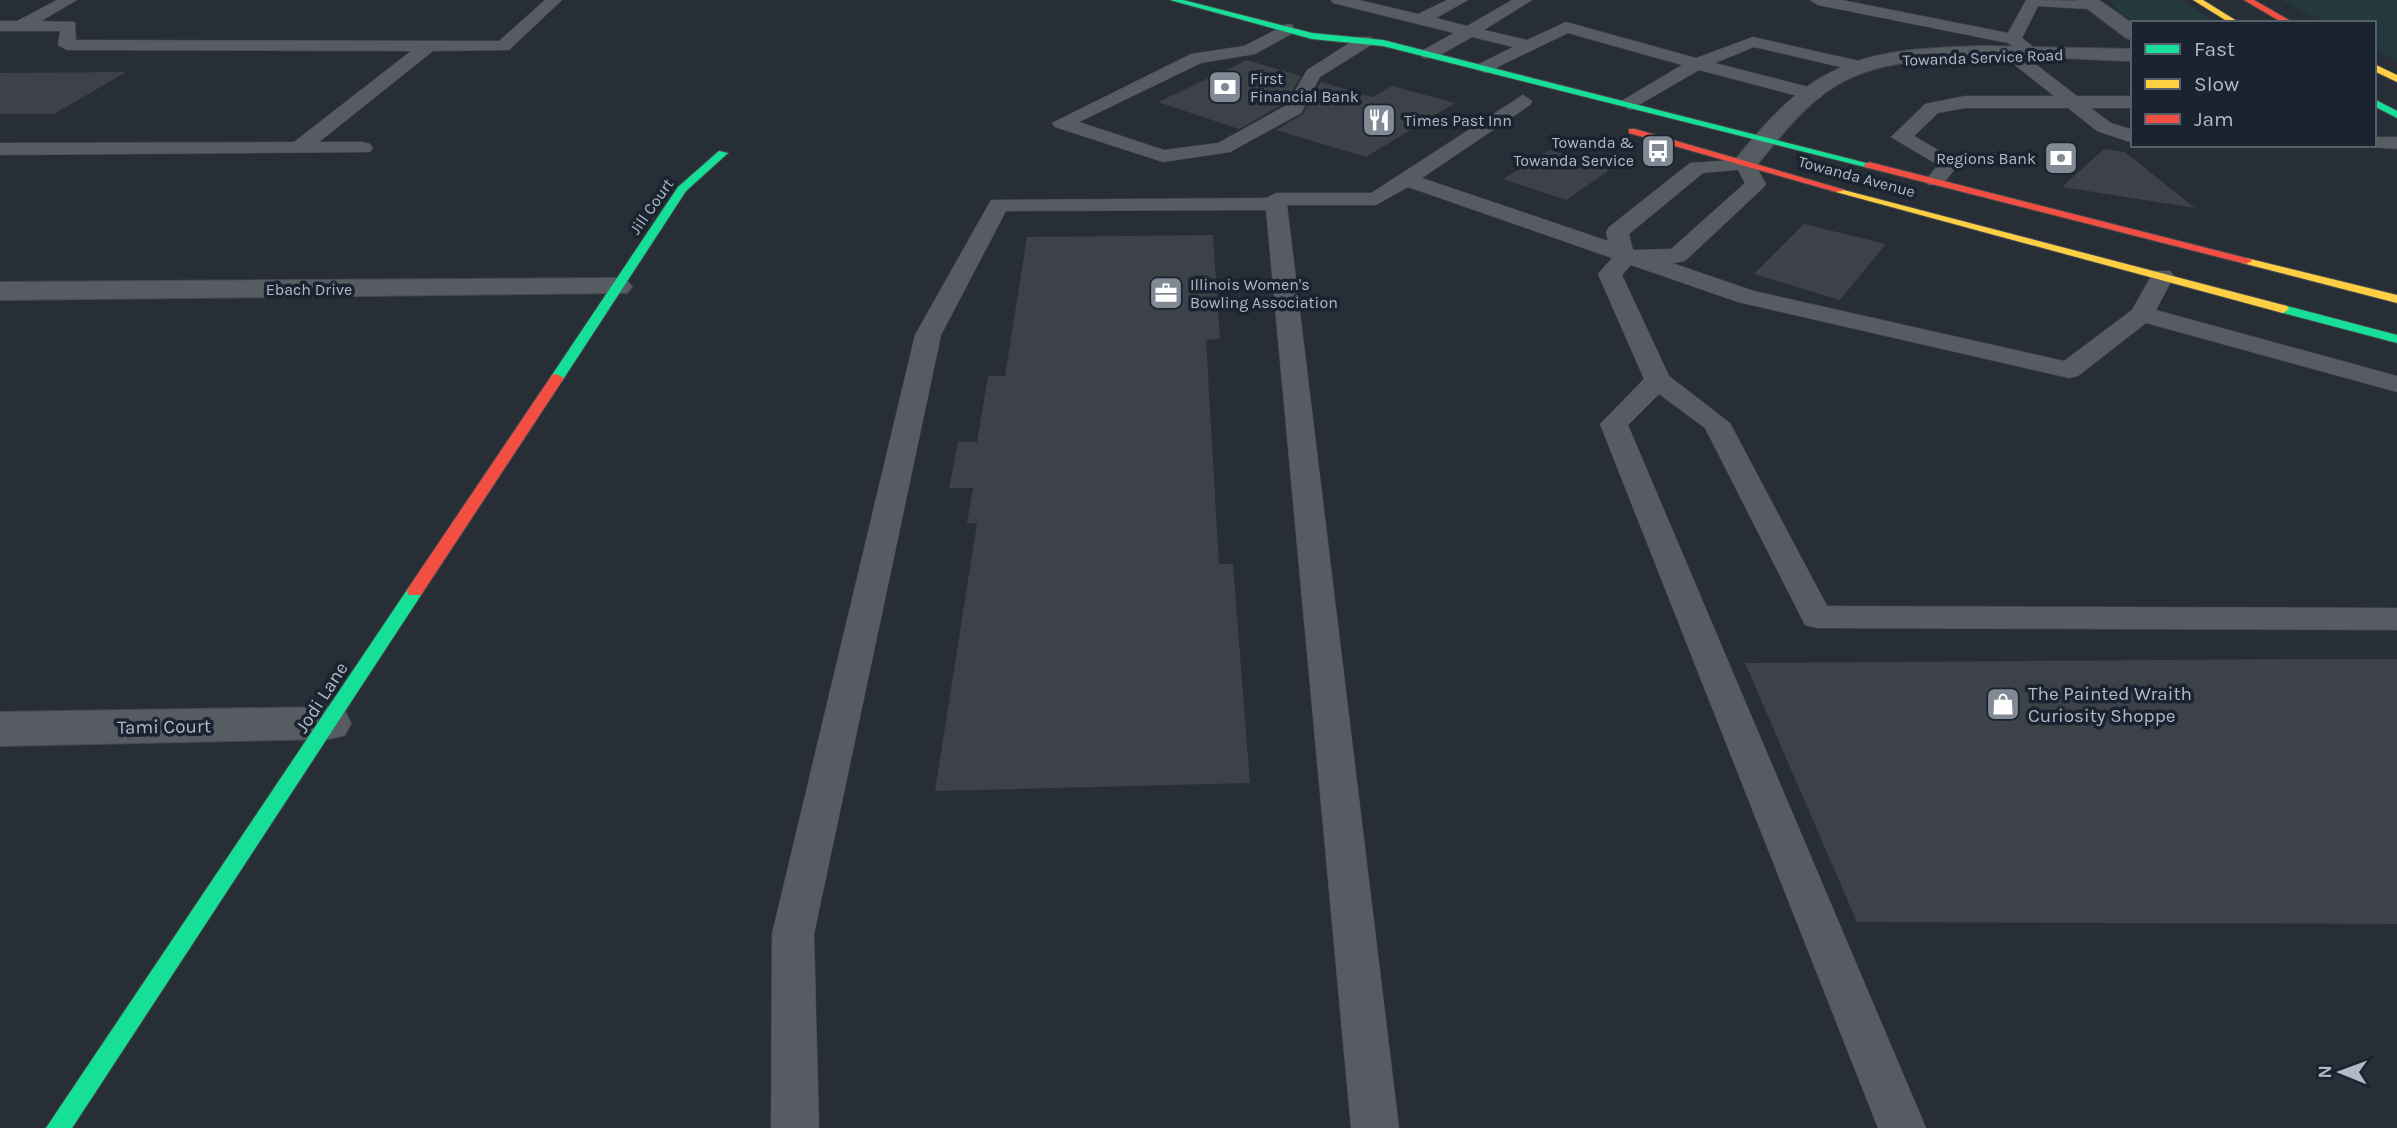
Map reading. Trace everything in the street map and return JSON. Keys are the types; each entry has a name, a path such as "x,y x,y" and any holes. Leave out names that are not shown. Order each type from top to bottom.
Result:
{"main road":[{"name":"Towanda Avenue","path":"1174,0 1312,36 1365,41 1429,54 2397,299"},
{"path":"2197,0 2233,21"},
{"path":"2248,0 2286,21"},
{"name":"Towanda Avenue","path":"1312,36 1366,61"},
{"path":"2376,68 2397,79"},
{"path":"2376,104 2397,114"},
{"name":"Towanda Avenue","path":"1622,128 2397,339"},
{"name":"Jill Court","path":"617,287 682,189 723,153"},
{"name":"Jodi Lane","path":"58,1128 617,287"}],"street":[{"path":"2087,2 2131,33"},
{"name":"Towanda Service Road","path":"1745,163 1813,94 1841,73 1885,60 2019,49 2131,54"},
{"name":"Ebach Drive","path":"0,291 617,287"},
{"name":"Tami Court","path":"0,729 329,723"}],"lane":[{"path":"19,26 69,0"},
{"path":"0,26 69,26 67,45 503,46 554,0"},
{"path":"1339,0 1531,46"},
{"path":"1421,19 1460,0"},
{"path":"1448,26 1494,0"},
{"path":"1514,0 1524,0"},
{"path":"1429,54 1524,0"},
{"path":"1818,0 2019,49 2104,127 2131,136"},
{"path":"2019,49 2033,1 2087,2"},
{"path":"1485,68 1566,27 1813,94"},
{"path":"1287,29 1249,50 1197,58 1062,123 1163,156 1223,148 1294,109 1313,74 1365,41"},
{"path":"1630,104 1697,64 1753,42 1862,67"},
{"path":"298,149 427,47"},
{"path":"1375,1128 1276,199 1376,199 1519,100"},
{"path":"1935,181 1950,163 1901,137 1932,108 1965,102 2131,102"},
{"path":"2376,143 2397,143"},
{"path":"0,149 363,148"},
{"path":"1624,258 1617,233 1697,167 1745,163 1756,184 1677,256 1624,258 1610,274 1658,380 1716,423 1817,617 2397,619"},
{"path":"1406,179 1624,258 1747,298 2069,370 2142,314 2162,276"},
{"path":"795,1128 793,934 928,335 999,205 1277,204"},
{"path":"2142,314 2397,384"},
{"path":"1658,380 1614,424 1902,1128"}],"green space":[{"path":"2110,0 2181,0 2215,21 2138,21 2119,11"},
{"path":"2281,0 2397,0 2397,61 2376,50 2376,21 2320,21"}],"building":[{"name":"First Financial Bank","path":"1247,60 1301,76 1285,103 1239,129 1158,102"},
{"path":"126,72 54,114 0,114 0,73"},
{"name":"Times Past Inn","path":"1321,82 1372,97 1392,86 1455,103 1366,157 1276,130 1303,114"},
{"path":"2104,149 2125,152 2195,208 2062,187"},
{"path":"1550,150 1611,169 1566,200 1503,179"},
{"path":"1804,224 1886,244 1840,300 1754,274"},
{"path":"1213,235 1220,339 1206,340 1219,564 1233,564 1250,783 935,791 977,523 967,523 973,488 949,488 958,442 977,442 988,376 1005,376 1027,237"},
{"path":"2397,659 2397,924 1857,922 1745,663"}],"traffic: fast":[{"path":"1174,0 1312,36 1383,43 1869,165"},
{"path":"2376,103 2397,115"},
{"path":"557,378 682,189 723,153"},
{"path":"2283,309 2397,339"},
{"path":"58,1128 415,591"}],"traffic: slow":[{"path":"2197,0 2233,21"},
{"path":"2376,68 2397,79"},
{"path":"1840,190 2283,309"},
{"path":"2246,261 2397,299"}],"traffic: jam":[{"path":"2248,0 2286,21"},
{"path":"1632,131 1840,190"},
{"path":"1869,165 2246,261"},
{"path":"415,591 557,378"}],"place":[{"name":"First Financial Bank","path":"1225,87"},
{"name":"Times Past Inn","path":"1379,120"},
{"name":"Towanda & Towanda Service","path":"1658,151"},
{"name":"Regions Bank","path":"2061,158"},
{"name":"Illinois Women's Bowling Association","path":"1166,293"},
{"name":"The Painted Wraith Curiosity Shoppe","path":"2003,704"}]}
